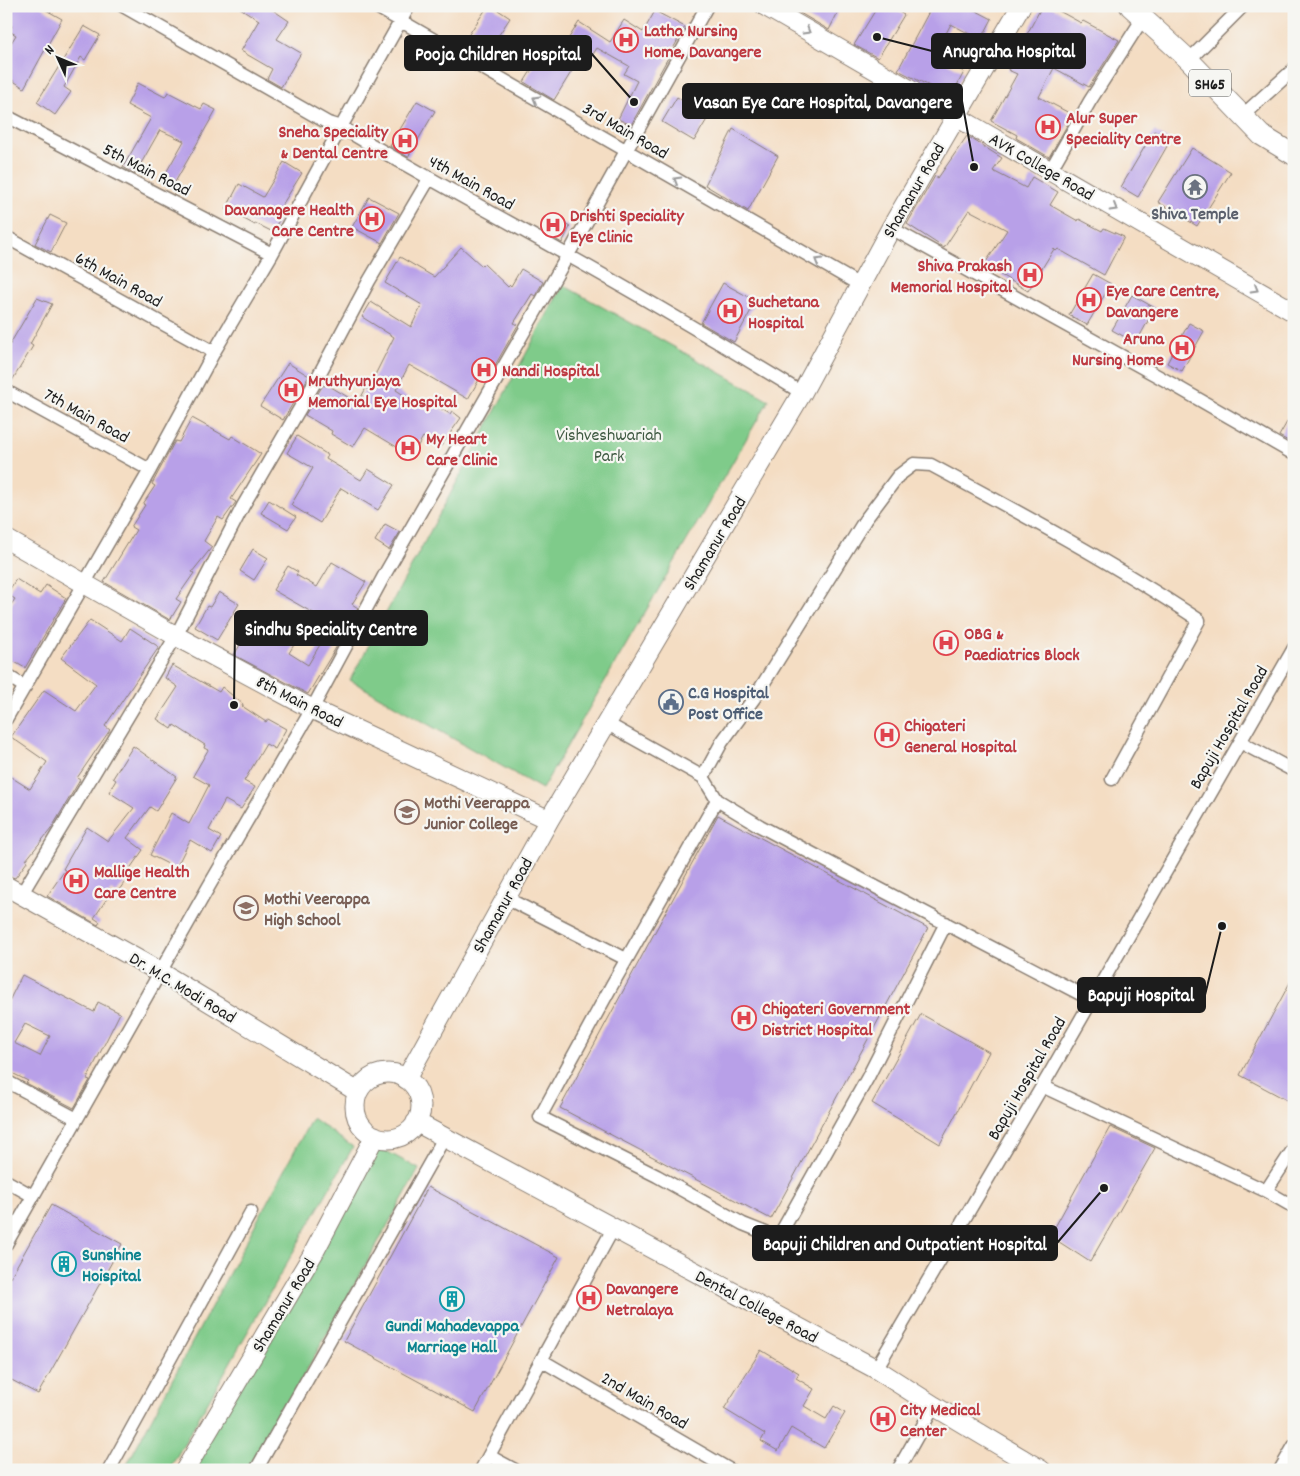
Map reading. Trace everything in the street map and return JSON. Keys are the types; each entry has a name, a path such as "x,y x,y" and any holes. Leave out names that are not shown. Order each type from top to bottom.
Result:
{"main road":[{"name":"AVK College Road","path":"765,6 1294,312"},
{"name":"Shamanur Road","path":"406,1079 549,820 802,393 891,228 1021,6"},
{"name":"SH65","path":"1134,9 1189,60 1261,135 1294,155"},
{"name":"8th Main Road","path":"6,539 176,636 312,709 549,820"},
{"name":"Dr. M.C. Modi Road","path":"14,891 160,972 358,1092"},
{"path":"385,1073 395,1074 406,1079 417,1090 420,1099 420,1109 416,1122 407,1132 398,1137 389,1139 375,1136 366,1131 357,1117 356,1100 358,1092 363,1085 376,1076 385,1073"},
{"name":"Dental College Road","path":"416,1122 876,1369 1041,1470"},
{"name":"Shamanur Road","path":"185,1470 313,1254 375,1136"}],"street":[{"name":"4th Main Road","path":"124,6 328,123 568,255 688,324 802,393"},
{"name":"3rd Main Road","path":"375,6 860,285"},
{"path":"6,719 150,470 214,352 272,254 409,6"},
{"path":"6,1244 312,709 391,564 568,255 707,6"},
{"path":"1189,60 1243,6"},
{"path":"1050,171 1090,101 1134,9"},
{"path":"1242,116 1294,69"},
{"name":"5th Main Road","path":"6,116 272,254"},
{"path":"14,891 176,636 243,506 314,384 369,281 429,179"},
{"path":"891,228 1294,454"},
{"name":"6th Main Road","path":"6,237 214,352"},
{"name":"7th Main Road","path":"6,391 150,470"},
{"path":"703,777 722,742 755,697 865,520 898,476 914,464 931,465 1006,505 1115,567 1198,620 1112,780"},
{"name":"Bapuji Hospital Road","path":"876,1369 1092,1000 1294,648"},
{"path":"6,676 24,686"},
{"path":"606,723 703,777 717,800 777,835 1092,1000"},
{"path":"1240,742 1294,771"},
{"path":"717,800 626,959 540,1117 657,1176 743,1224 778,1238 868,1077 946,923"},
{"path":"506,898 626,959"},
{"path":"6,1081 77,1119"},
{"path":"1042,1086 1266,1191 1294,1207"},
{"path":"256,1470 444,1138"},
{"path":"1266,1191 1294,1148"},
{"path":"6,1180 33,1196"},
{"path":"109,1470 251,1212"},
{"path":"481,1470 613,1229"},
{"name":"2nd Main Road","path":"541,1360 730,1470"},
{"path":"898,1470 934,1406"},
{"path":"1280,1470 1294,1446"},
{"path":"489,1456 515,1470"}],"green space":[{"name":"Vishveshwariah Park","path":"563,285 769,400 542,789 350,680"},
{"path":"312,1118 353,1147 169,1470 124,1470"},
{"path":"375,1145 419,1169 251,1470 189,1470"}],"building":[{"path":"6,6 39,6 62,19 24,88 6,76 6,51 16,35 9,31 12,26 6,24"},
{"path":"237,6 267,6 289,21 277,39 301,53 281,87 267,79 272,69 241,51 259,20"},
{"path":"488,6 492,6 510,18 483,59 461,46"},
{"path":"788,6 841,6 829,30"},
{"path":"878,6 890,6 904,15 878,58 854,45"},
{"path":"932,6 967,6 992,19 981,40 951,24 934,56 964,72 951,97 898,70"},
{"path":"1042,6 1050,6 1081,23 1083,21 1119,40 1089,87 1054,68 1039,97 1073,115 1049,157 1016,138 1017,135 991,121 1017,74 1008,70"},
{"path":"655,11 685,27 631,125 618,119 637,81 624,74 629,66 597,48 586,65 578,61 554,100 524,82 541,55 553,63 579,22 610,42 624,20 643,32"},
{"path":"84,26 100,35 85,60 81,57 64,87 71,92 55,115 37,102"},
{"path":"138,83 165,97 168,92 201,109 204,104 216,110 174,184 163,178 184,141 160,130 135,174 123,167 151,118 127,105"},
{"path":"677,97 709,116 694,141 662,122"},
{"path":"417,101 435,111 408,157 390,146"},
{"path":"733,129 778,156 748,211 705,185"},
{"path":"1154,131 1170,141 1138,197 1121,187"},
{"path":"967,136 1002,158 993,171 1026,188 1032,177 1058,192 1050,205 1078,221 1079,219 1102,231 1104,228 1124,237 1104,275 1058,249 1056,251 1054,249 1028,291 984,265 1007,230 969,210 944,248 907,224 935,176 938,178"},
{"name":"Shiva Temple","path":"1192,148 1231,172 1197,226 1158,202"},
{"path":"284,162 302,173 279,210 283,212 273,232 255,223 255,225 226,209 239,184 263,197"},
{"path":"369,197 399,213 382,243 352,227"},
{"path":"50,215 66,223 51,252 35,244"},
{"path":"552,217 570,227 562,243 543,232"},
{"path":"461,247 482,266 484,264 508,287 511,286 521,269 543,282 535,296 532,294 514,323 518,325 486,381 480,378 468,399 409,365 396,390 427,410 431,403 450,414 452,411 461,418 441,446 427,436 423,437 412,456 365,428 353,447 331,434 332,431 305,415 323,385 325,386 326,384 358,403 366,388 368,389 394,337 362,317 371,302 411,327 422,305 385,283 400,257 434,277"},
{"path":"1093,274 1111,284 1087,325 1069,315"},
{"path":"723,283 756,301 734,342 701,323"},
{"path":"1132,295 1155,308 1136,343 1112,330"},
{"path":"37,298 52,304 30,344 33,346 10,384 6,383 6,351"},
{"path":"1189,323 1204,331 1182,371 1167,363"},
{"path":"288,363 309,376 283,420 260,406"},
{"path":"1294,410 1294,444 1279,436"},
{"path":"192,418 230,439 232,436 261,454 231,499 236,502 223,520 218,517 204,541 212,547 192,572 194,573 176,599 181,602 170,620 104,582 136,530 131,527 155,486 152,484 175,441 179,442"},
{"path":"297,436 328,455 326,459 361,480 368,469 394,485 378,510 341,488 320,523 291,505 313,468 287,453"},
{"path":"269,500 296,517 288,529 261,513"},
{"path":"385,524 400,532 389,550 375,541"},
{"path":"253,549 268,558 254,580 240,571"},
{"path":"332,562 366,582 352,604 358,608 308,694 234,655 258,615 298,638 289,653 308,665 331,626 326,623 327,621 273,590 288,566 298,572 296,575 317,587"},
{"path":"16,579 40,594 46,585 66,598 25,668 6,657 6,612 15,599 7,594"},
{"path":"219,592 239,604 217,640 195,627 207,606 210,607"},
{"path":"90,620 122,641 130,628 159,647 105,726 110,730 77,778 80,780 51,829 26,860 27,862 15,878 6,875 6,774 30,789 47,762 11,737 44,690 76,711 96,684 61,658"},
{"path":"172,665 219,692 222,687 243,704 242,706 266,722 268,719 286,729 275,749 266,744 244,781 255,787 241,809 225,800 209,830 221,837 212,853 190,840 176,868 150,855 171,813 189,824 209,785 193,776 208,750 204,748 205,745 174,725 172,729 157,719 178,687 165,678"},
{"path":"133,746 177,777 156,811 150,807 127,838 143,850 124,877 127,879 116,894 112,891 94,918 100,922 98,925 47,896 65,870 63,869 87,827 108,841 134,808 109,792 116,780 113,778"},
{"name":"Chigateri Government District Hospital","path":"718,815 928,928 771,1219 560,1108"},
{"path":"22,975 94,1012 98,1002 120,1013 87,1079 90,1080 74,1108 26,1083 28,1081 6,1070 6,1007","holes":["25,1024 50,1036 40,1056 14,1043"]},
{"path":"1294,975 1294,1104 1240,1075"},
{"path":"921,1014 989,1052 940,1144 872,1103"},
{"path":"1110,1127 1155,1148 1090,1262 1050,1236"},
{"name":"Gundi Mahadevappa Marriage Hall","path":"428,1187 559,1257 475,1412 344,1341"},
{"name":"Sunshine Hoispital","path":"51,1205 122,1244 38,1394 6,1377 6,1285"},
{"path":"761,1350 799,1373 796,1378 814,1389 804,1406 826,1419 834,1406 845,1413 824,1448 791,1428 778,1451 761,1441 765,1434 724,1409"}],"place":[{"name":"Anugraha Hospital","path":"877,37"},
{"name":"Latha Nursing Home, Davangere","path":"626,40"},
{"name":"Pooja Children Hospital","path":"634,102"},
{"name":"Alur Super Speciality Centre","path":"1048,127"},
{"name":"Sneha Speciality & Dental Centre","path":"405,141"},
{"name":"Vasan Eye Care Hospital, Davangere","path":"974,167"},
{"name":"Shiva Temple","path":"1195,187"},
{"name":"Davanagere Health Care Centre","path":"372,219"},
{"name":"Drishti Speciality Eye Clinic","path":"553,225"},
{"name":"Shiva Prakash Memorial Hospital","path":"1030,275"},
{"name":"Eye Care Centre, Davangere","path":"1089,300"},
{"name":"Suchetana Hospital","path":"730,311"},
{"name":"Aruna Nursing Home","path":"1182,348"},
{"name":"Nandi Hospital","path":"484,370"},
{"name":"Mruthyunjaya Memorial Eye Hospital","path":"291,390"},
{"name":"My Heart Care Clinic","path":"408,448"},
{"name":"OBG & Paediatrics Block","path":"946,643"},
{"name":"C.G Hospital Post Office","path":"671,702"},
{"name":"Sindhu Speciality Centre","path":"234,705"},
{"name":"Chigateri General Hospital","path":"887,735"},
{"name":"Mothi Veerappa Junior College","path":"407,812"},
{"name":"Mallige Health Care Centre","path":"76,881"},
{"name":"Mothi Veerappa High School","path":"246,908"},
{"name":"Bapuji Hospital","path":"1222,926"},
{"name":"Chigateri Government District Hospital","path":"744,1018"},
{"name":"Bapuji Children and Outpatient Hospital","path":"1104,1188"},
{"name":"Sunshine Hoispital","path":"64,1264"},
{"name":"Davangere Netralaya","path":"589,1298"},
{"name":"Gundi Mahadevappa Marriage Hall","path":"452,1299"},
{"name":"City Medical Center","path":"883,1419"}]}
